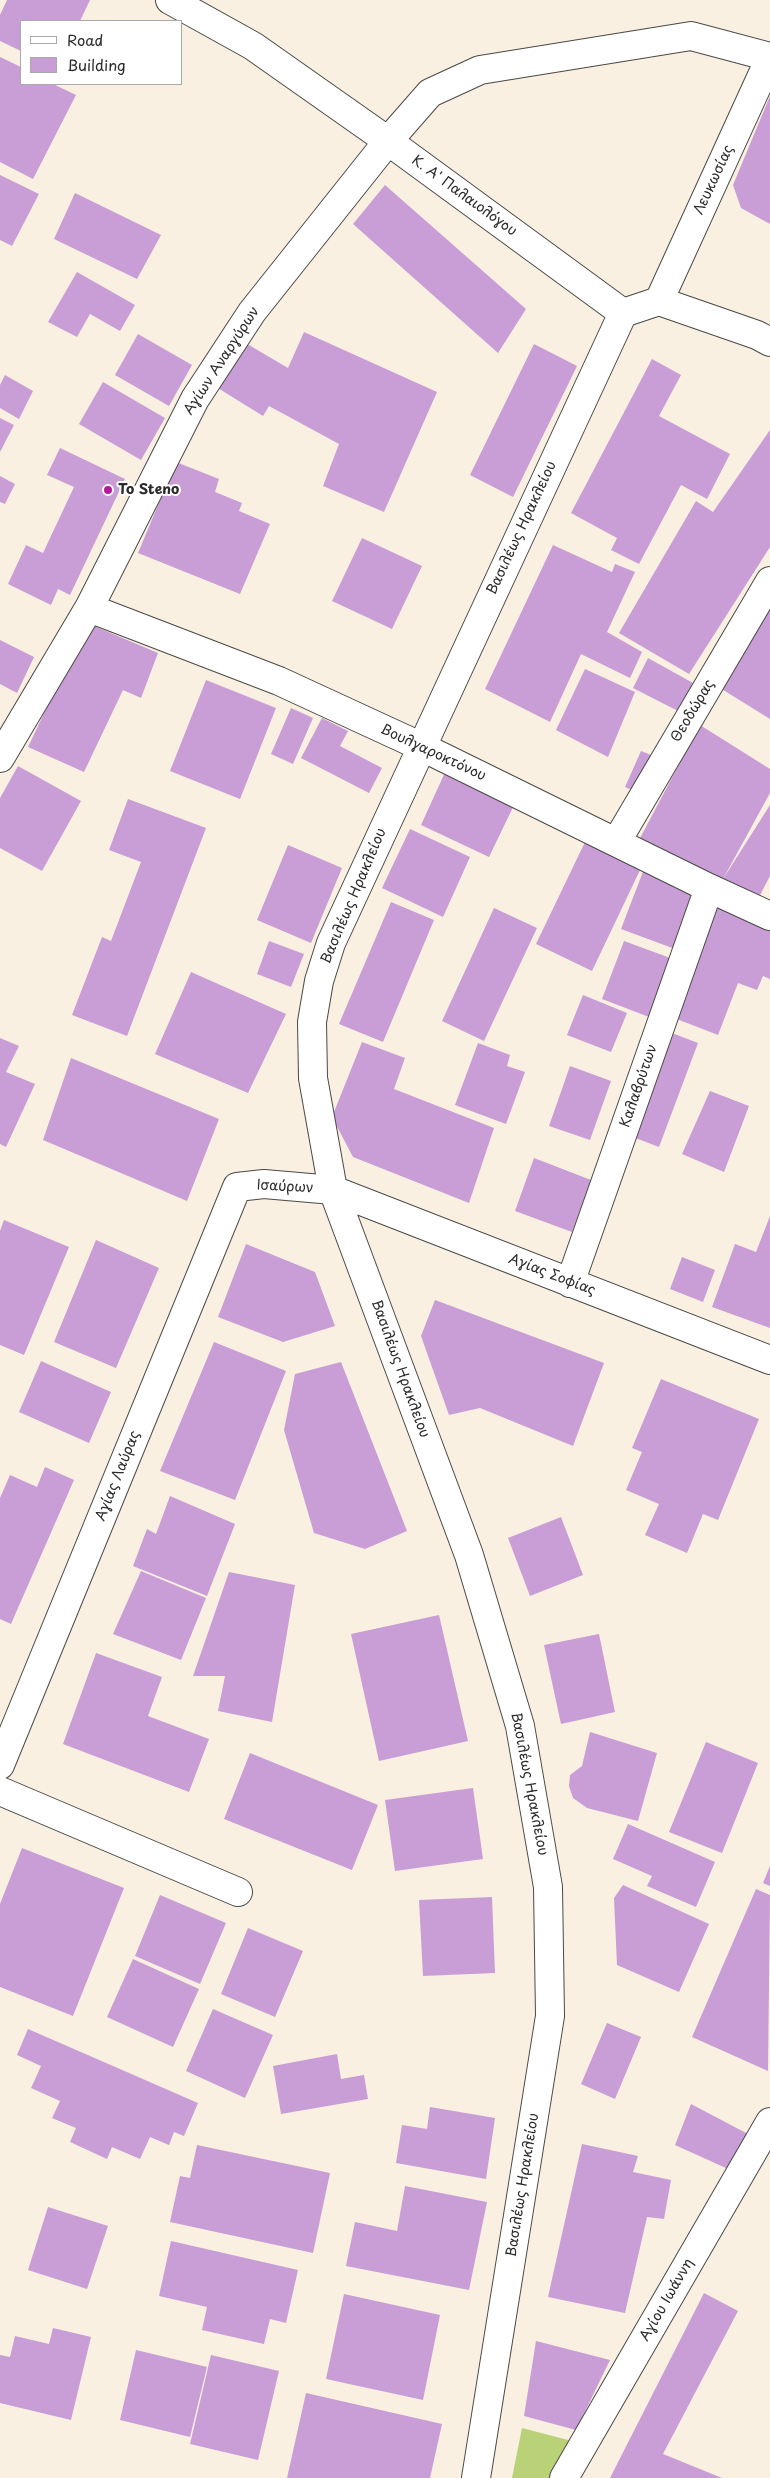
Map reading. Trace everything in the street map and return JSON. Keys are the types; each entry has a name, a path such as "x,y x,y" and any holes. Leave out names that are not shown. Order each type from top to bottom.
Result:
{"street":[{"name":"Κ. Α' Παλαιολόγου","path":"170,0 253,46 388,141 623,313"},
{"name":"Αγίων Αναργύρων","path":"0,758 89,608 194,399 252,312 388,141 430,93 480,70 691,36 770,58"},
{"name":"Λευκωσίας","path":"659,301 770,58"},
{"path":"623,313 659,301 757,335 770,342"},
{"name":"Βασιλέως Ηρακλείου","path":"476,2478 550,2016 548,1887 520,1726 469,1555 333,1190 313,1078 312,1022 319,981 331,943 420,746 623,313"},
{"name":"Θεοδώρας","path":"617,841 770,581"},
{"name":"Βουλγαροκτόνου","path":"89,608 278,681 420,746 770,916"},
{"name":"Καλαβρύτων","path":"570,1282 709,888"},
{"name":"Ισαύρων","path":"237,1187 264,1184 333,1190"},
{"name":"Αγίας Λαύρας","path":"0,1765 237,1187"},
{"name":"Αγίας Σοφίας","path":"333,1190 770,1360"},
{"path":"0,1791 238,1892"},
{"name":"Αγίου Ιωάννη","path":"564,2478 770,2122"}],"green space":[{"path":"522,2428 572,2441 553,2478 512,2478"}],"building":[{"path":"7,0 90,0 80,20 20,20 20,51 0,41 0,15"},
{"path":"0,57 20,67 20,85 55,85 76,95 33,179 0,162"},
{"path":"770,96 770,224 741,208 733,185"},
{"path":"0,175 39,194 12,246 0,240"},
{"path":"385,185 526,309 498,353 353,224"},
{"path":"75,193 161,235 137,279 54,239"},
{"path":"77,272 135,305 120,331 90,314 77,337 48,322"},
{"path":"304,332 437,392 384,512 323,486 339,444 269,406 263,416 213,385 237,338 288,368"},
{"path":"138,334 192,365 169,406 115,375"},
{"path":"534,344 577,366 513,497 470,475"},
{"path":"652,359 681,375 659,416 730,454 707,499 681,485 639,564 611,550 617,538 571,513"},
{"path":"5,375 33,391 19,419 0,408 0,385"},
{"path":"103,382 165,418 141,460 79,424"},
{"path":"0,418 14,425 0,452"},
{"path":"770,430 770,547 689,674 619,633 696,501 713,512"},
{"path":"60,448 125,479 70,595 58,589 51,605 8,584 26,545 43,553 74,487 47,475"},
{"path":"176,462 219,479 215,492 242,503 239,511 270,524 240,594 138,553"},
{"path":"0,476 15,484 5,504 0,502"},
{"path":"362,538 422,566 392,629 332,601"},
{"path":"553,545 612,572 615,564 635,572 607,632 642,652 630,678 581,654 550,722 485,689"},
{"path":"770,607 770,719 720,688"},
{"path":"87,623 158,653 141,698 123,690 84,772 28,747"},
{"path":"0,640 34,657 17,693 0,684"},
{"path":"648,658 693,683 678,711 633,688"},
{"path":"585,669 635,692 608,757 556,730"},
{"path":"206,680 276,708 240,799 170,771"},
{"path":"291,708 313,718 293,764 271,754"},
{"path":"322,718 348,731 340,746 382,768 369,793 301,758"},
{"path":"700,725 770,769 770,793 723,879 770,805 770,876 757,901 639,840"},
{"path":"641,751 661,759 643,795 625,787"},
{"path":"18,766 81,801 42,871 0,848 0,798"},
{"path":"447,768 516,801 489,857 421,825"},
{"path":"128,799 206,828 127,1036 72,1015 102,937 111,941 141,862 109,850"},
{"path":"410,829 470,857 443,917 382,888"},
{"path":"585,842 641,868 592,971 536,944"},
{"path":"288,845 342,868 311,943 257,920"},
{"path":"644,869 698,890 675,949 621,929"},
{"path":"391,902 434,920 383,1042 339,1024"},
{"path":"714,902 770,926 770,979 763,976 757,990 738,983 718,1035 669,1016"},
{"path":"494,908 537,928 484,1041 442,1021"},
{"path":"269,941 304,954 291,987 257,974"},
{"path":"624,941 673,959 649,1017 602,999"},
{"path":"191,972 286,1014 248,1093 155,1054"},
{"path":"583,995 627,1013 611,1052 567,1035"},
{"path":"664,1030 698,1043 659,1147 625,1134"},
{"path":"0,1038 19,1046 6,1072 35,1084 6,1147 0,1144"},
{"path":"362,1042 405,1058 394,1089 494,1128 469,1203 353,1157 332,1117"},
{"path":"478,1043 510,1055 507,1066 525,1072 506,1124 455,1105"},
{"path":"71,1058 219,1119 187,1201 43,1140"},
{"path":"570,1066 611,1081 590,1140 549,1126"},
{"path":"710,1091 749,1106 724,1172 682,1154"},
{"path":"534,1158 591,1180 572,1232 515,1211"},
{"path":"770,1216 770,1328 712,1307 735,1244 756,1252"},
{"path":"4,1220 69,1247 24,1355 0,1345 0,1231"},
{"path":"96,1240 159,1268 116,1368 54,1342"},
{"path":"246,1244 315,1272 335,1326 283,1342 218,1317"},
{"path":"682,1257 715,1270 703,1302 670,1289"},
{"path":"435,1300 604,1363 573,1446 480,1408 449,1415 421,1336"},
{"path":"214,1342 286,1371 235,1500 160,1471"},
{"path":"41,1361 111,1392 89,1443 19,1412"},
{"path":"341,1362 407,1531 365,1549 314,1533 284,1430 295,1374"},
{"path":"661,1379 759,1419 718,1520 703,1514 687,1553 645,1535 659,1504 626,1490 642,1452 632,1448"},
{"path":"45,1467 74,1480 11,1624 0,1619 0,1498 10,1475 37,1487"},
{"path":"170,1496 235,1524 207,1596 133,1566 147,1529 156,1534"},
{"path":"561,1517 583,1575 530,1596 508,1538"},
{"path":"141,1571 206,1598 181,1660 113,1634"},
{"path":"229,1572 295,1585 272,1722 218,1711 225,1676 193,1676"},
{"path":"439,1615 468,1741 379,1761 351,1634"},
{"path":"599,1634 615,1712 561,1724 544,1645"},
{"path":"96,1653 162,1677 148,1716 209,1739 189,1792 63,1744"},
{"path":"590,1732 657,1753 638,1821 587,1808 573,1798 569,1786 570,1775 582,1766"},
{"path":"706,1742 758,1763 722,1853 669,1832"},
{"path":"250,1753 378,1805 352,1870 224,1819"},
{"path":"473,1788 483,1859 395,1871 385,1800"},
{"path":"628,1824 715,1862 696,1907 647,1886 652,1876 613,1859"},
{"path":"22,1848 124,1888 73,2016 0,1987 0,1904"},
{"path":"770,1866 770,1886 763,1883"},
{"path":"623,1885 709,1924 679,1992 617,1965 614,1898"},
{"path":"756,1889 770,1895 768,2071 692,2037"},
{"path":"160,1895 226,1923 200,1984 135,1956"},
{"path":"492,1897 495,1973 423,1976 419,1900"},
{"path":"248,1928 303,1951 275,2017 221,1994"},
{"path":"133,1959 199,1989 173,2047 107,2017"},
{"path":"213,2009 273,2035 245,2098 186,2071"},
{"path":"607,2023 641,2037 615,2099 581,2084"},
{"path":"28,2029 198,2103 184,2136 174,2132 169,2145 150,2137 140,2159 112,2147 107,2159 70,2142 76,2128 52,2118 60,2101 31,2088 41,2066 17,2055"},
{"path":"337,2054 341,2079 364,2075 368,2099 281,2114 273,2066"},
{"path":"691,2104 748,2134 728,2169 675,2145"},
{"path":"430,2107 495,2118 486,2179 396,2163 402,2125 427,2129"},
{"path":"582,2144 638,2156 633,2172 671,2180 664,2219 647,2217 625,2313 548,2297"},
{"path":"197,2145 330,2173 313,2253 170,2222 180,2176 190,2178"},
{"path":"405,2186 487,2202 469,2290 346,2266 355,2222 397,2231"},
{"path":"48,2207 108,2226 87,2289 28,2270"},
{"path":"171,2241 298,2270 286,2323 270,2319 264,2344 202,2330 207,2307 159,2296"},
{"path":"704,2293 738,2311 663,2454 722,2478 610,2478"},
{"path":"344,2294 440,2315 423,2400 326,2379"},
{"path":"53,2328 91,2337 71,2420 0,2403 0,2355 10,2357 15,2336 49,2344"},
{"path":"536,2341 610,2360 576,2430 524,2416"},
{"path":"136,2350 207,2367 190,2437 120,2420"},
{"path":"211,2355 279,2371 258,2460 190,2444"},
{"path":"306,2393 442,2424 430,2478 287,2478"}],"place":[{"name":"To Steno","path":"108,490"}]}
